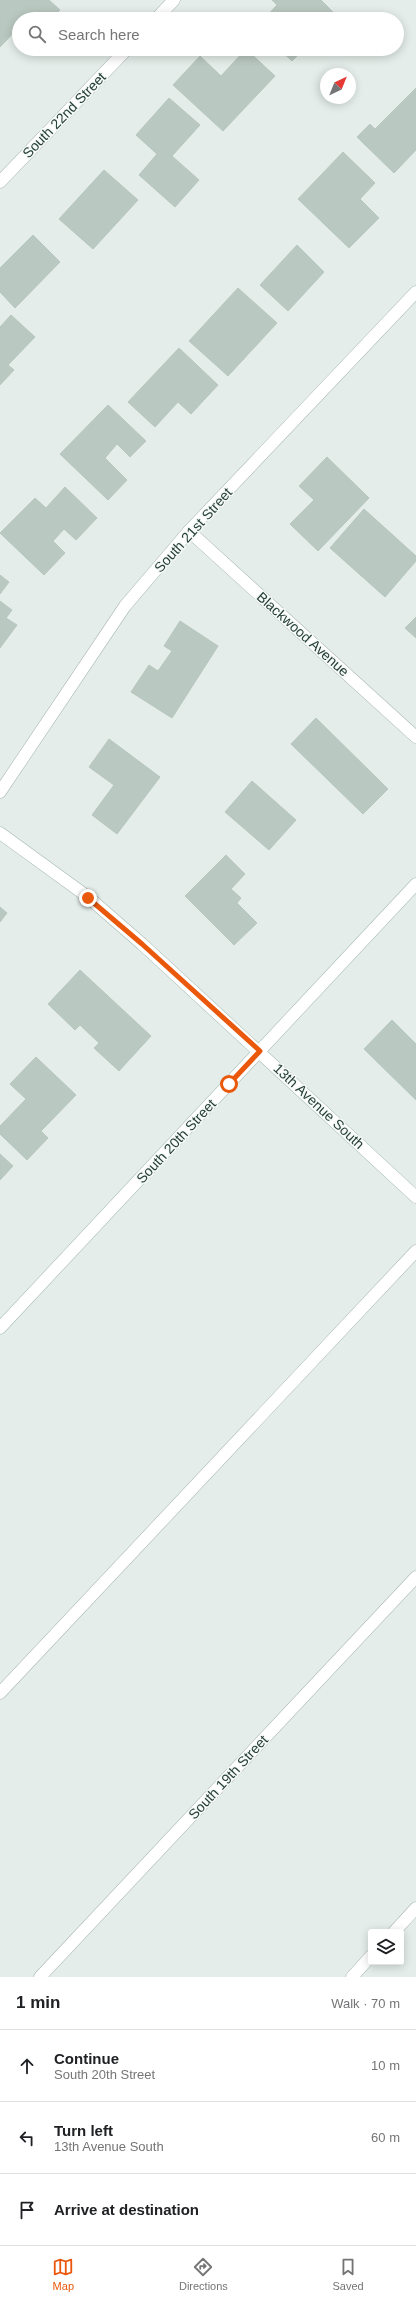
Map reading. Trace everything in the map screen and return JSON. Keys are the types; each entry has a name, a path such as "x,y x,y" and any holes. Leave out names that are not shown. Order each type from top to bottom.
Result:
{"street":[{"path":"163,12 174,0"},
{"name":"South 22nd Street","path":"0,182 120,56"},
{"name":"South 21st Street","path":"0,792 125,606 189,531 416,292"},
{"name":"Blackwood Avenue","path":"189,531 416,738"},
{"name":"13th Avenue South","path":"0,833 94,903 260,1051 416,1197"},
{"name":"South 20th Street","path":"0,1328 416,884"},
{"path":"0,1693 416,1251"},
{"name":"South 19th Street","path":"40,1977 416,1577"},
{"path":"397,1929 416,1908"},
{"path":"352,1977 368,1959"}],"building":[{"path":"0,0 49,0 60,10 58,12 12,12 12,34 0,47"},
{"path":"272,0 321,0 333,12 270,12 277,5"},
{"path":"200,56 221,76 240,56 254,56 275,76 223,131 173,85"},
{"path":"287,56 297,56 292,61"},
{"path":"416,88 416,150 394,173 357,137 370,124 375,129"},
{"path":"169,98 200,125 172,156 199,180 175,207 139,175 157,154 136,135"},
{"path":"343,152 375,183 360,199 379,218 349,248 298,199"},
{"path":"104,170 138,200 93,249 59,219"},
{"path":"33,235 60,262 15,308 0,292 0,268"},
{"path":"297,245 324,272 288,311 260,285"},
{"path":"238,288 277,323 228,376 189,341"},
{"path":"11,315 35,337 8,365 14,370 0,385 0,327"},
{"path":"179,348 218,385 191,414 178,402 155,427 128,402"},
{"path":"108,405 146,441 130,457 117,444 105,458 127,480 108,500 60,454"},
{"path":"327,457 369,498 318,551 290,524 314,500 299,486"},
{"path":"65,487 97,518 76,540 64,529 53,541 65,553 44,575 0,533 35,498 46,508"},
{"path":"364,509 416,556 416,561 385,597 330,548"},
{"path":"0,575 9,582 0,594"},
{"path":"0,601 12,610 6,618 17,625 0,648"},
{"path":"416,617 416,638 405,628"},
{"path":"180,621 218,646 172,718 131,692 149,665 158,671 172,651 164,646"},
{"path":"316,718 388,789 363,814 291,744"},
{"path":"109,739 160,777 117,834 92,815 114,785 89,767"},
{"path":"252,781 296,820 269,850 225,812"},
{"path":"226,855 245,874 231,889 241,898 237,903 257,923 234,945 185,896"},
{"path":"0,907 7,913 0,922"},
{"path":"80,970 151,1036 119,1071 94,1048 99,1043 80,1025 75,1030 48,1004"},
{"path":"392,1020 416,1044 416,1100 364,1049"},
{"path":"36,1057 76,1095 41,1131 48,1138 27,1160 0,1134 0,1126 26,1099 10,1084"},
{"path":"0,1154 13,1166 0,1180"}],"route":[{"path":"88,898 142,944 260,1051 229,1084"}]}
